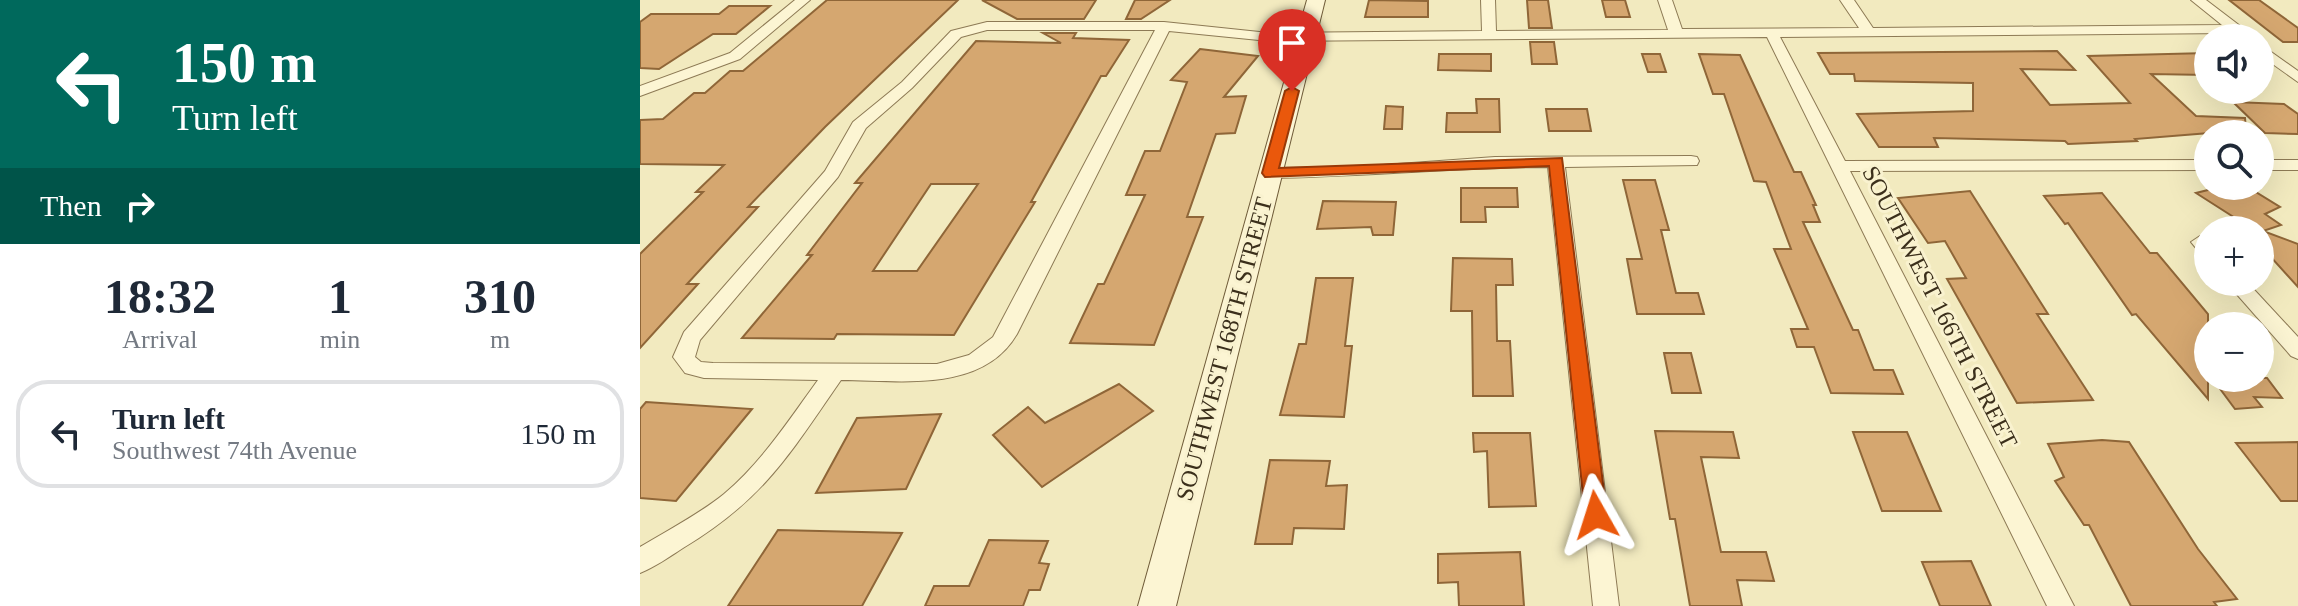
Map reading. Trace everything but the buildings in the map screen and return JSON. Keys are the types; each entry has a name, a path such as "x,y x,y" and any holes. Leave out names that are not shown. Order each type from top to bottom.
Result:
{"street":[{"path":"640,91 735,56 803,0"},
{"name":"SOUTHWEST 168TH STREET","path":"1157,606 1316,0"},
{"path":"1488,0 1489,34"},
{"path":"1665,0 1676,32"},
{"path":"1847,0 1869,32"},
{"path":"2198,0 2228,24"},
{"path":"1164,26 1007,334 975,362 937,372 702,370 693,368 684,357 691,337 832,173 859,125 907,85 944,42 970,28 1164,26 1256,36 1676,32 2194,34"},
{"name":"SOUTHWEST 166TH STREET","path":"1771,32 2061,606"},
{"path":"2274,59 2298,78"},
{"path":"1270,173 1556,161 1691,161"},
{"path":"1556,161 1606,606"},
{"path":"1840,166 2194,165"},
{"path":"2274,165 2298,165"},
{"path":"2249,296 2298,351"},
{"path":"640,561 707,521 744,492 776,455 835,372"}],"route":[{"path":"1292,91 1270,173 1380,171 1442,164 1556,161 1596,515"}]}
